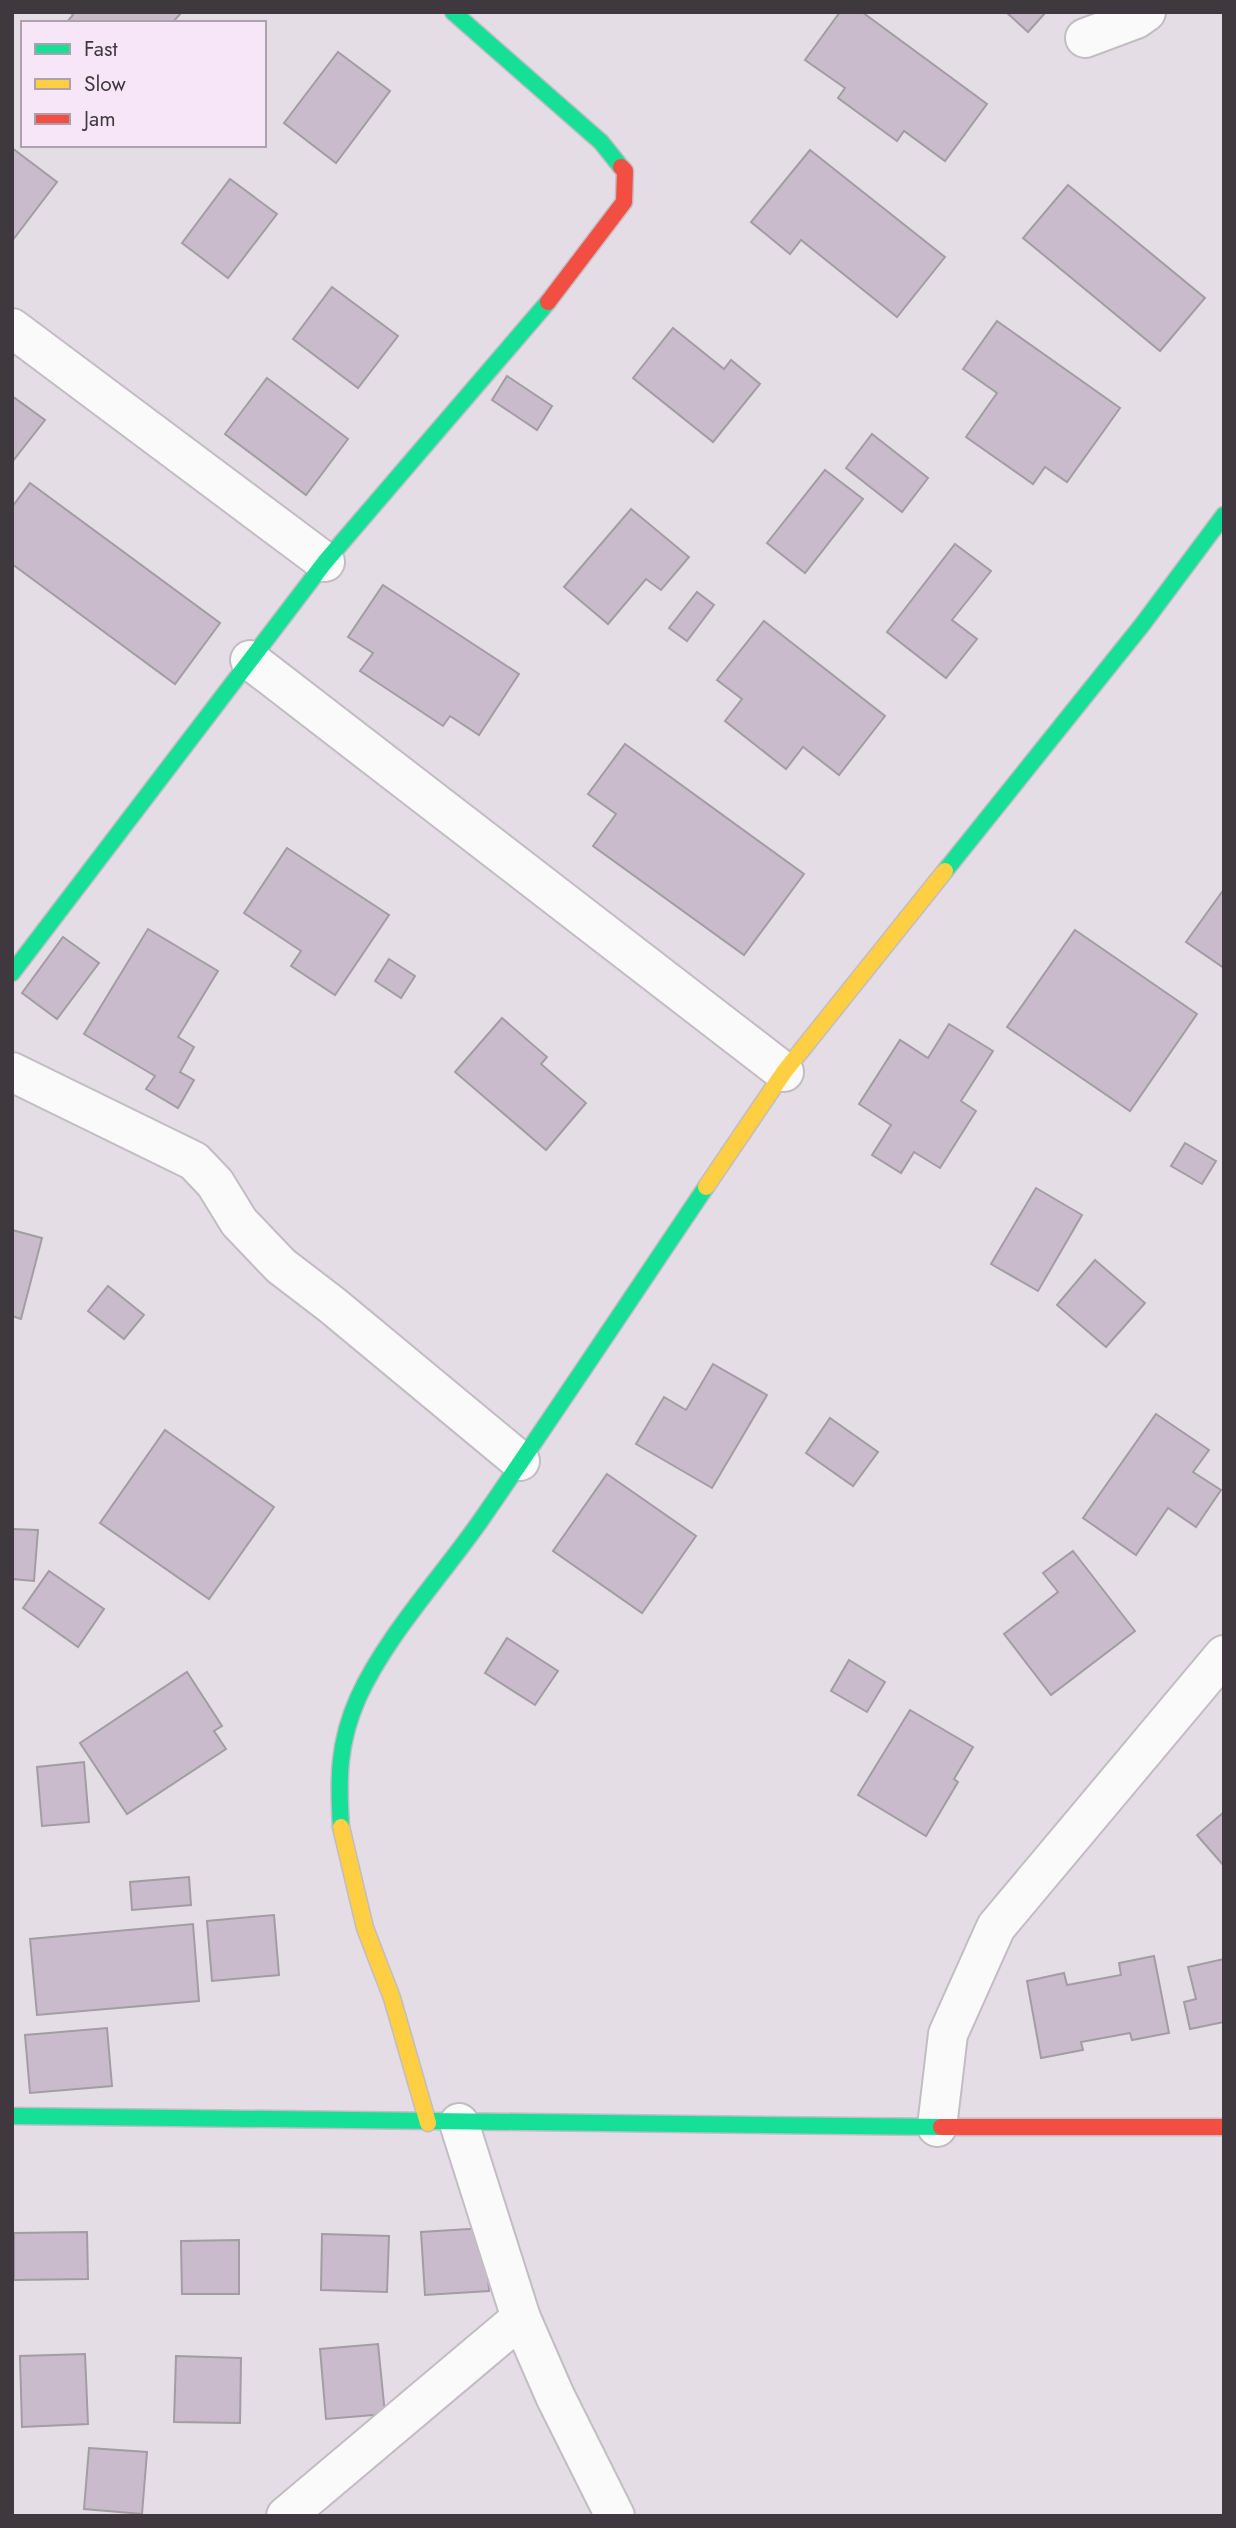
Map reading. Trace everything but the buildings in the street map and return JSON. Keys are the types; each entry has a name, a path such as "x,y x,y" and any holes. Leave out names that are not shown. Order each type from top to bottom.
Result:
{"street":[{"path":"12,973 325,562 536,317 624,202 625,172 601,142 453,12"},
{"path":"1086,38 1136,19 1146,12"},
{"path":"12,328 325,562"},
{"path":"615,2516 555,2396 522,2318 491,2229 444,2123 365,1928 341,1828 338,1779 344,1737 358,1698 379,1659 480,1521 784,1072 1142,625 1224,515"},
{"path":"250,660 784,1072"},
{"path":"12,1072 194,1161 215,1183 239,1222 281,1266 520,1461"},
{"path":"937,2127 948,2034 996,1927 1224,1655"},
{"path":"12,2116 444,2123 1224,2127"},
{"path":"286,2516 522,2318"}],"traffic: fast":[{"path":"453,12 601,142 621,167"},
{"path":"12,973 325,562 548,302"},
{"path":"945,871 1142,625 1224,515"},
{"path":"341,1827 340,1777 346,1730 370,1675 399,1629 481,1520 706,1187"},
{"path":"12,2116 941,2127"}],"traffic: slow":[{"path":"706,1187 784,1072 945,871"},
{"path":"341,1827 365,1928 392,1998 428,2123"}],"traffic: jam":[{"path":"548,302 624,202 625,171 621,167"},
{"path":"941,2127 1224,2127"}]}
